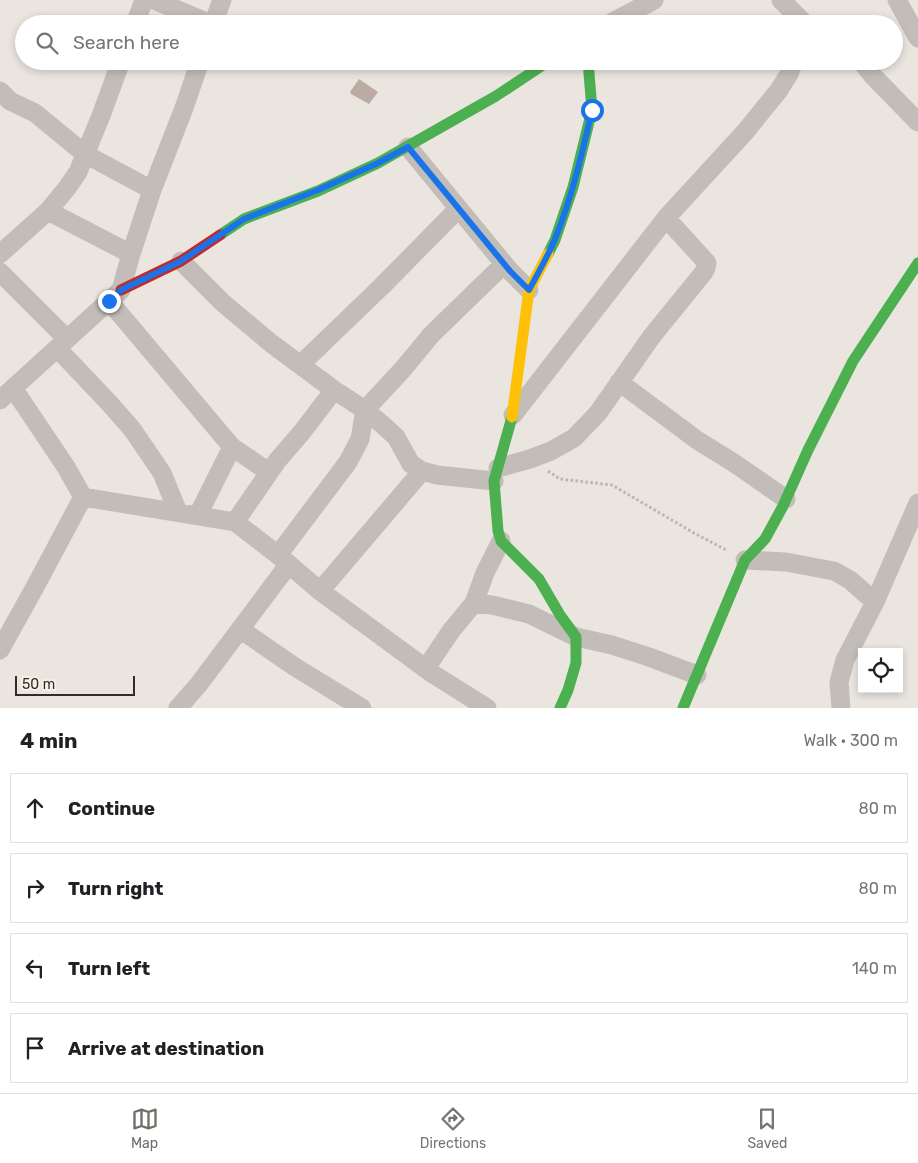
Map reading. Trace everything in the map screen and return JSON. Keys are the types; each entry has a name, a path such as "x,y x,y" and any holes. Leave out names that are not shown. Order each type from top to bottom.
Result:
{"street":[{"path":"138,15 144,0"},
{"path":"154,0 190,15"},
{"path":"216,15 222,0"},
{"path":"626,15 654,0"},
{"path":"782,0 796,15"},
{"path":"897,0 918,38"},
{"path":"0,254 48,211 78,172 118,70"},
{"path":"115,295 197,70"},
{"path":"83,498 66,468 7,394 115,295 181,261 244,219 318,190 378,163 408,147 496,96 535,70"},
{"path":"560,708 568,690 576,663 576,637 560,615 539,579 501,541 496,516 496,475 512,416 529,290 555,240 573,187 592,110 589,70"},
{"path":"512,416 666,218 745,132 779,90 791,70"},
{"path":"868,70 918,122"},
{"path":"0,90 10,101 35,113 85,154 152,190"},
{"path":"408,147 504,264 529,290"},
{"path":"300,365 381,288 458,209"},
{"path":"48,211 131,254"},
{"path":"181,261 223,303 272,344 334,390 365,410 396,438 411,464 422,471 437,475 496,475 551,451 574,438 598,413 652,336 706,268 707,263 705,260 666,218"},
{"path":"683,708 745,560 765,539 853,361 918,263"},
{"path":"178,708 199,684 240,629 348,462 360,439 365,410 431,335 504,264"},
{"path":"0,272 132,429 162,473 178,512"},
{"path":"115,295 232,447 269,472"},
{"path":"619,382 697,440 786,499"},
{"path":"235,522 269,472 334,390"},
{"path":"198,515 232,447"},
{"path":"320,591 422,471"},
{"path":"83,498 235,522 320,591 426,668 487,708"},
{"path":"0,650 83,498"},
{"path":"841,708 839,682 845,660 875,602 918,503"},
{"path":"426,668 451,631 474,603 501,541"},
{"path":"745,560 786,562 834,571 850,580 875,602"},
{"path":"474,603 529,614 576,637 612,645 697,675"},
{"path":"240,629 295,667 362,708"}],"path":[{"path":"530,459 560,479 612,485 694,533 745,560"}],"building":[{"path":"359,79 378,92 369,104 350,92"}],"traffic: fast":[{"path":"220,235 244,219 318,191 378,163 496,96 535,70"},
{"path":"548,254 555,240 573,187 592,110 589,70"},
{"path":"683,708 745,560 765,539 783,506 808,450 853,361 918,263"},
{"path":"512,417 494,481 498,531 501,541 539,579 560,615 576,637 576,663 568,690 560,708"}],"traffic: slow":[{"path":"512,417 529,290 548,254"}],"traffic: jam":[{"path":"121,290 181,261 220,235"}],"route":[{"path":"109,301 121,290 181,261 244,219 318,190 378,163 408,147 510,271 529,290 555,240 573,187 592,110"}]}
